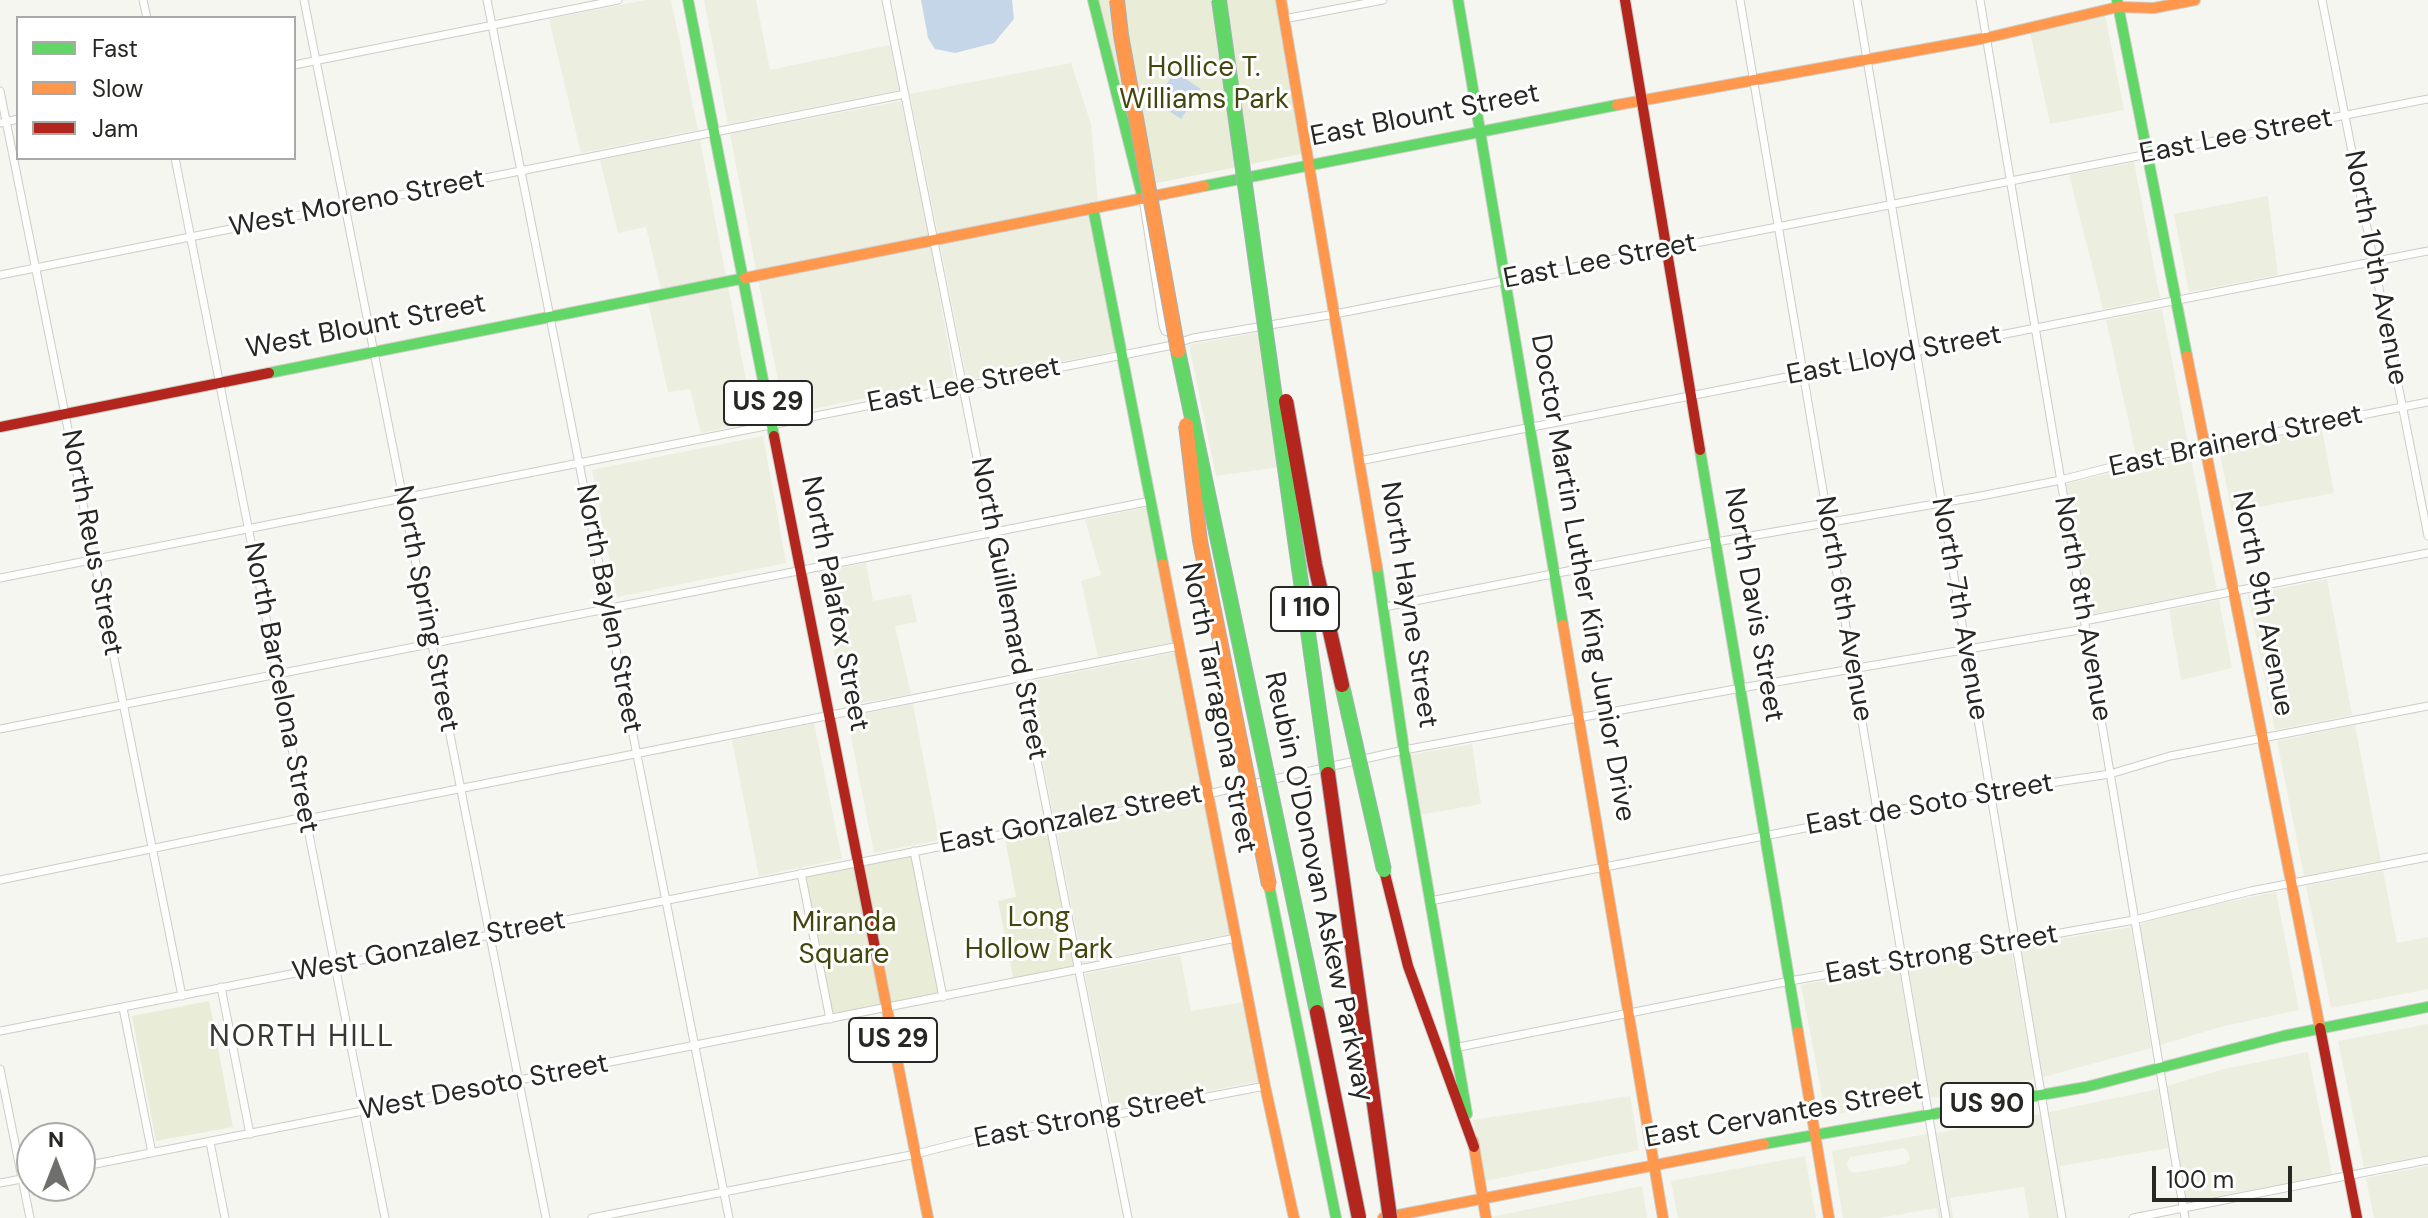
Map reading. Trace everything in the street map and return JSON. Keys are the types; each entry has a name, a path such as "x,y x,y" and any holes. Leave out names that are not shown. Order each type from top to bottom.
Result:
{"main road":[{"name":"North Palafox Street","path":"688,0 928,1218"},
{"path":"1093,0 1143,199"},
{"name":"Reubin O'Donovan Askew Parkway","path":"1117,0 1176,341 1229,581 1359,1218"},
{"name":"Reubin O'Donovan Askew Parkway","path":"1219,0 1390,1218"},
{"name":"North Hayne Street","path":"1281,0 1384,607 1404,750 1454,1048 1486,1218"},
{"name":"Doctor Martin Luther King Junior Drive","path":"1458,0 1663,1218"},
{"name":"North Davis Street","path":"1625,0 1829,1218"},
{"name":"East Blount Street","path":"743,278 1480,131 1986,38 2136,0"},
{"name":"East Blount Street","path":"2118,4 2154,8 2195,0"},
{"name":"North 9th Avenue","path":"2118,4 2357,1218"},
{"name":"North Tarragona Street","path":"1093,208 1265,1086 1294,1218"},
{"path":"1255,250 1275,333 1309,535 1384,870 1408,966 1474,1147"},
{"name":"West Blount Street","path":"0,427 743,278"},
{"path":"1176,341 1200,541 1336,1218"},
{"name":"East Cervantes Street","path":"1383,1218 1815,1134 2097,1085 2320,1028 2428,1007"}],"street":[{"name":"North Spring Street","path":"304,0 546,1218"},
{"name":"North Baylen Street","path":"487,0 729,1218"},
{"path":"296,65 618,0"},
{"name":"North Guillemard Street","path":"886,0 1128,1218"},
{"path":"1284,19 1383,0"},
{"name":"North 6th Avenue","path":"1740,0 1946,1218"},
{"name":"North 7th Avenue","path":"1857,0 2062,1218"},
{"name":"North 8th Avenue","path":"1980,0 2185,1218"},
{"name":"North 10th Avenue","path":"2322,0 2428,536"},
{"name":"North Reus Street","path":"0,91 182,996"},
{"name":"West Moreno Street","path":"0,275 905,94"},
{"name":"East Lee Street","path":"0,578 1122,355 1193,338 1335,314 2428,99"},
{"name":"North Barcelona Street","path":"175,160 385,1218"},
{"path":"1143,199 1163,326 1172,334 1193,338"},
{"name":"East Lloyd Street","path":"1359,461 2428,251"},
{"name":"East Brainerd Street","path":"1384,607 1827,521 1941,504 2061,480 2204,446 2428,402"},
{"path":"0,729 1151,501"},
{"name":"East Gonzalez Street","path":"858,862 1208,794 1404,750 1966,649 2428,553"},
{"path":"0,880 305,817 1179,646"},
{"name":"East de Soto Street","path":"1430,901 1990,792 2110,774 2170,756 2428,706"},
{"path":"914,851 943,997"},
{"name":"East Strong Street","path":"1454,1048 1790,981 2134,920 2185,906 2428,857"},
{"name":"West Gonzalez Street","path":"0,1031 858,862"},
{"path":"801,873 830,1019"},
{"path":"887,1008 1236,938"},
{"path":"221,987 250,1134"},
{"path":"123,1008 152,1153"},
{"name":"West Desoto Street","path":"96,1164 887,1008"},
{"path":"0,1069 16,1149"},
{"name":"East Strong Street","path":"592,1218 916,1154 1015,1129 1108,1116 1265,1086"},
{"path":"210,1142 225,1218"},
{"path":"2133,1218 2428,1160"}],"shaded area":[{"path":"646,0 671,0 698,130 581,153 549,19"},
{"path":"704,0 756,0 770,70 890,45 899,90 728,124"},
{"path":"2105,15 2124,110 2050,124 2030,32"},
{"path":"1071,63 1091,124 1098,202 938,234 910,94"},
{"path":"901,101 929,236 756,270 730,134"},
{"path":"700,140 726,276 661,289 646,227 618,233 600,160"},
{"path":"2134,162 2160,298 2103,309 2069,175"},
{"path":"2268,196 2278,275 2189,292 2174,214"},
{"path":"1089,214 1116,351 967,380 940,244"},
{"path":"931,246 954,379 785,415 758,280"},
{"path":"728,286 754,422 701,433 690,389 668,392 648,302"},
{"path":"2162,309 2188,444 2136,455 2106,320"},
{"path":"1260,332 1280,467 1216,476 1189,345"},
{"path":"2322,429 2334,493 2232,512 2219,449"},
{"path":"763,436 786,563 617,597 592,470"},
{"path":"2190,454 2217,590 2088,615 2066,484"},
{"path":"1147,507 1174,642 1098,657 1081,581 1101,575 1085,520"},
{"path":"866,563 873,601 911,594 917,622 895,626 911,694 845,706 818,572"},
{"path":"2327,579 2352,715 2275,730 2248,595"},
{"path":"2219,600 2232,668 2181,680 2169,610"},
{"path":"1176,652 1202,790 1054,818 1027,682"},
{"path":"913,704 939,840 874,853 847,717"},
{"path":"814,723 842,859 759,876 732,740"},
{"path":"2355,725 2381,861 2304,876 2277,741"},
{"path":"1472,744 1481,804 1420,815 1410,755"},
{"path":"1204,800 1230,934 1083,963 1056,828"},
{"path":"2383,871 2397,943 2428,937 2428,989 2331,1008 2306,886"},
{"path":"2276,892 2299,1010 2224,1026 2160,1045 2140,924"},
{"path":"2131,927 2151,1048 2043,1077 2020,946"},
{"path":"2011,948 2034,1079 1930,1098 1908,966"},
{"path":"1180,955 1191,1011 1244,1002 1260,1081 1112,1110 1085,974"},
{"path":"1899,968 1921,1099 1826,1116 1801,985"},
{"path":"2428,1024 2428,1155 2364,1167 2338,1041"},
{"path":"2308,1052 2332,1174 2187,1202 2167,1086 2224,1069"},
{"path":"2158,1089 2168,1148 2060,1166 2067,1218 2049,1112"},
{"path":"1630,1096 1639,1150 1485,1181 1473,1120"},
{"path":"2040,1114 2057,1218 2029,1218 2024,1187 1950,1198 1951,1218 1936,1133"},
{"path":"1927,1134 1941,1218 1938,1218 1937,1208 1879,1218 1843,1218 1832,1151","holes":["1904,1148 1910,1158 1906,1164 1853,1173 1848,1169 1850,1157"]},
{"path":"1805,1156 1816,1218 1678,1218 1671,1181"},
{"path":"2428,1166 2428,1218 2374,1218 2366,1178"},
{"path":"1642,1186 1647,1218 1491,1218 1491,1217"}],"green space":[{"name":"Hollice T. Williams Park","path":"1097,0 1275,0 1301,154 1142,186"},
{"name":"Long Hollow Park","path":"1050,824 1079,969 1014,982 998,901 1016,897 1004,833"},
{"name":"Miranda Square","path":"914,851 943,997 830,1019 801,873"},
{"path":"209,1001 233,1127 156,1141 132,1016"}],"water":[{"path":"921,0 1012,0 1014,19 994,43 955,53 935,49 928,38"},
{"path":"1175,72 1201,89 1181,119 1154,101"}],"traffic: fast":[{"path":"688,0 774,436"},
{"path":"1093,0 1143,199"},
{"path":"1219,0 1328,774"},
{"path":"1458,0 1563,625"},
{"path":"2117,0 2187,356"},
{"path":"1204,186 1617,105"},
{"path":"1093,208 1163,564"},
{"path":"269,373 745,278"},
{"path":"1178,351 1317,1012"},
{"path":"1700,450 1798,1032"},
{"path":"1377,567 1404,750 1467,1114"},
{"path":"1342,685 1384,870"},
{"path":"1269,885 1336,1218"},
{"path":"1764,1144 2086,1087 2283,1036 2428,1007"}],"traffic: slow":[{"path":"1117,0 1178,351"},
{"path":"1281,0 1377,567"},
{"path":"1617,105 1986,38 2118,7 2154,8 2195,0"},
{"path":"745,278 1204,186"},
{"path":"2187,356 2320,1028"},
{"path":"1186,425 1200,541 1269,885"},
{"path":"1163,564 1265,1086 1294,1218"},
{"path":"1563,625 1663,1218"},
{"path":"877,958 928,1218"},
{"path":"1798,1032 1829,1218"},
{"path":"1473,1141 1486,1218"},
{"path":"1383,1218 1764,1144"}],"traffic: jam":[{"path":"1625,0 1700,450"},
{"path":"0,427 269,373"},
{"path":"1286,401 1315,565 1342,685"},
{"path":"774,436 877,958"},
{"path":"1328,774 1390,1218"},
{"path":"1384,870 1408,966 1474,1147"},
{"path":"1317,1012 1359,1218"},
{"path":"2320,1028 2357,1218"}],"district":[{"name":"NORTH HILL","path":"302,1038"}]}
